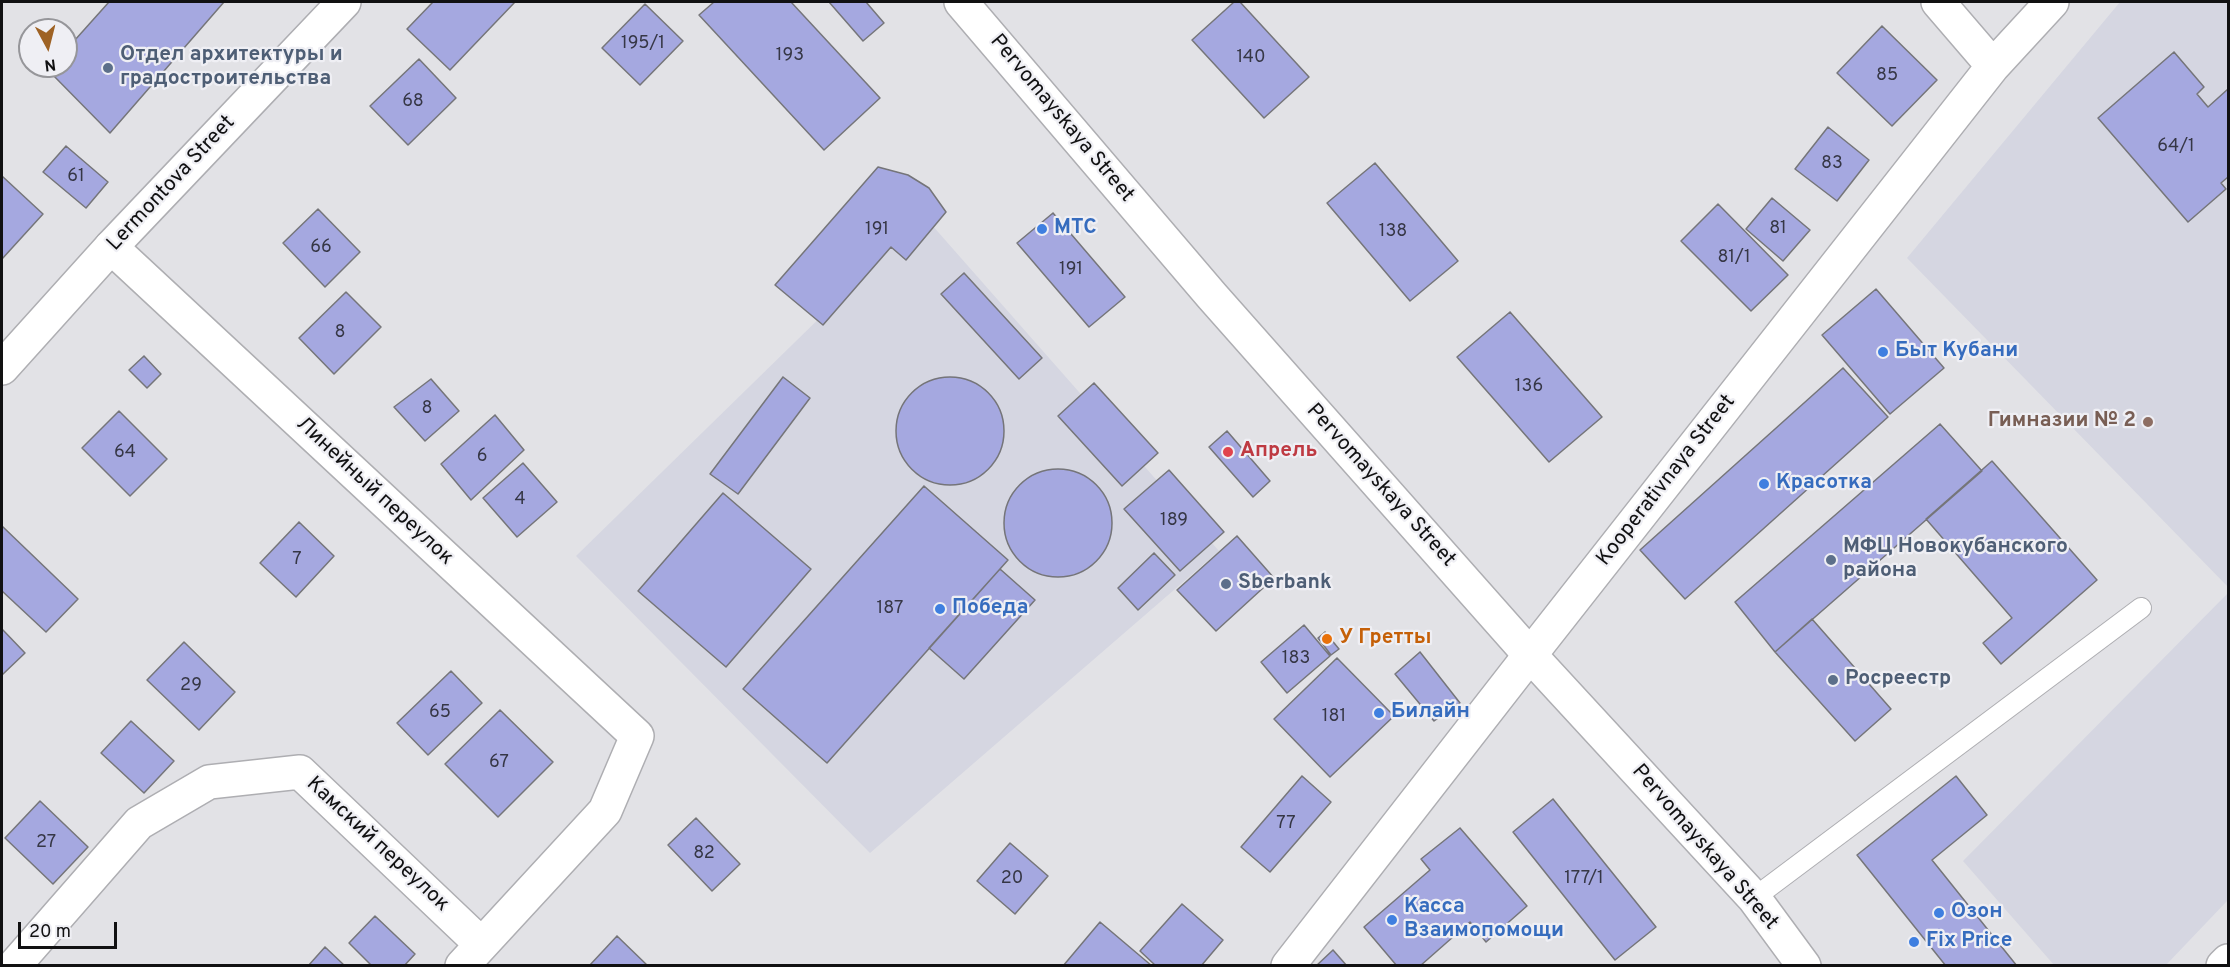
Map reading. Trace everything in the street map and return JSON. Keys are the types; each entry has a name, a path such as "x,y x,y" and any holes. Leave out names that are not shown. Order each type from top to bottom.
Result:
{"street":[{"name":"Lermontova Street","path":"2,368 111,247 344,2"},
{"name":"Pervomayskaya Street","path":"961,2 1212,296 1530,655 1754,898 1804,966"},
{"path":"1938,2 1993,66"},
{"name":"Kooperativnaya Street","path":"1288,966 1993,66 2052,2"},
{"name":"Линейный переулок","path":"111,247 637,736 605,811 472,955"},
{"name":"Камский переулок","path":"14,966 139,823 209,782 300,772 472,955"},
{"path":"2223,966 2229,961"}],"lane":[{"path":"1754,898 2141,608"}],"shaded area":[{"name":"Гимназии № 2","path":"2120,2 2228,2 2228,587 1907,258"},
{"path":"924,216 1219,551 870,853 576,556"},
{"path":"2228,593 2228,900 2166,965 2054,965 1963,861"}],"building":[{"name":"Отдел архитектуры и градостроительства","path":"109,2 224,2 110,133 56,78 78,78 78,37"},
{"path":"433,2 515,2 450,70 407,29"},
{"path":"714,2 791,2 880,98 824,150 699,15"},
{"path":"829,2 866,2 884,23 863,41"},
{"path":"1234,2 1240,2 1309,77 1264,118 1192,40"},
{"path":"645,4 683,41 640,85 602,48"},
{"path":"1882,26 1937,80 1892,126 1837,73"},
{"path":"2174,52 2204,87 2197,94 2208,107 2228,89 2228,177 2221,183 2226,189 2188,222 2098,118"},
{"path":"419,59 456,98 408,145 370,106"},
{"path":"1828,127 1869,160 1837,201 1795,169"},
{"path":"66,146 108,182 86,208 43,172"},
{"path":"1375,163 1458,261 1410,301 1327,203"},
{"path":"878,167 908,175 929,188 946,212 906,260 891,247 823,325 775,285"},
{"path":"2,176 43,214 2,259"},
{"path":"1772,198 1810,230 1783,261 1746,229"},
{"path":"1718,204 1788,275 1751,311 1681,241"},
{"path":"318,209 360,252 325,287 283,243"},
{"path":"1053,213 1125,297 1089,327 1017,243"},
{"path":"964,273 1042,358 1019,379 941,294"},
{"name":"Быт Кубани","path":"1876,289 1944,368 1890,414 1822,335"},
{"path":"346,292 381,327 334,374 299,338"},
{"path":"1510,312 1602,417 1549,462 1457,357"},
{"path":"144,356 161,374 147,388 129,370"},
{"path":"1843,368 1888,417 1685,599 1640,550"},
{"path":"783,377 810,398 738,494 710,474"},
{"path":"950,377 971,381 988,393 1000,410 1004,431 1000,452 988,469 971,481 950,485 929,481 912,469 900,452 896,431 900,410 912,393 929,381"},
{"path":"431,379 459,411 425,441 394,407"},
{"path":"1094,383 1158,453 1122,486 1058,416"},
{"path":"119,411 167,459 130,496 82,448"},
{"path":"495,415 524,450 471,500 441,464"},
{"name":"МФЦ Новокубанского района","path":"1940,424 1982,471 1775,652 1735,602"},
{"path":"1227,431 1270,481 1253,497 1209,447"},
{"path":"1992,461 2097,580 2001,664 1983,643 2012,618 1926,519"},
{"path":"523,463 557,502 517,537 483,498"},
{"path":"1058,469 1068,470 1088,478 1096,485 1103,493 1111,513 1111,533 1103,553 1096,561 1088,568 1068,576 1058,577 1048,576 1028,568 1020,561 1013,553 1005,533 1004,523 1005,513 1013,493 1020,485 1028,478 1048,470"},
{"path":"1169,470 1224,532 1180,571 1124,509"},
{"path":"924,486 1008,560 827,763 743,689"},
{"path":"723,493 811,569 726,667 638,591"},
{"path":"299,522 334,556 296,597 260,563"},
{"path":"2,526 78,599 46,632 2,591"},
{"path":"1237,536 1274,578 1216,631 1177,590"},
{"path":"1154,553 1175,575 1138,610 1118,588"},
{"path":"1000,569 1035,600 964,679 929,648"},
{"name":"Росреестр","path":"1812,619 1891,709 1855,741 1775,652"},
{"path":"1304,625 1330,656 1287,693 1261,662"},
{"path":"2,629 25,653 2,675"},
{"path":"1325,632 1339,649 1331,655 1318,638"},
{"path":"184,642 235,692 199,730 147,680"},
{"path":"1420,652 1460,703 1434,721 1395,674"},
{"path":"1337,658 1394,716 1330,777 1274,719"},
{"path":"451,671 482,703 428,755 397,723"},
{"path":"500,710 553,762 498,817 445,764"},
{"path":"131,721 174,761 144,793 101,753"},
{"path":"1302,776 1331,802 1270,872 1241,847"},
{"name":"Озон","path":"1956,776 1987,815 1932,860 2017,966 1946,966 1857,855"},
{"path":"1553,799 1656,927 1615,960 1513,832"},
{"path":"40,801 88,847 53,884 5,838"},
{"path":"696,818 740,864 712,891 668,845"},
{"path":"1460,828 1527,906 1486,942 1470,922 1420,966 1397,966 1364,927 1430,870 1421,859"},
{"path":"1010,843 1048,876 1015,914 977,881"},
{"path":"1182,904 1223,940 1201,966 1156,966 1140,951"},
{"path":"375,916 415,954 404,966 372,966 349,943"},
{"path":"1100,922 1152,966 1063,966"},
{"path":"617,936 648,966 589,966"},
{"path":"325,947 345,966 308,966"},
{"path":"1333,950 1347,966 1316,966"}],"place":[{"name":"Отдел архитектуры и градостроительства","path":"108,68"},
{"name":"МТС","path":"1042,229"},
{"name":"Быт Кубани","path":"1883,352"},
{"name":"Гимназии № 2","path":"2148,422"},
{"name":"Апрель","path":"1228,452"},
{"name":"Красотка","path":"1764,484"},
{"name":"МФЦ Новокубанского района","path":"1831,560"},
{"name":"Sberbank","path":"1226,584"},
{"name":"Победа","path":"940,609"},
{"name":"У Гретты","path":"1327,639"},
{"name":"Росреестр","path":"1833,680"},
{"name":"Билайн","path":"1379,713"},
{"name":"Озон","path":"1939,913"},
{"name":"Касса Взаимопомощи","path":"1392,920"},
{"name":"Fix Price","path":"1914,942"}]}
